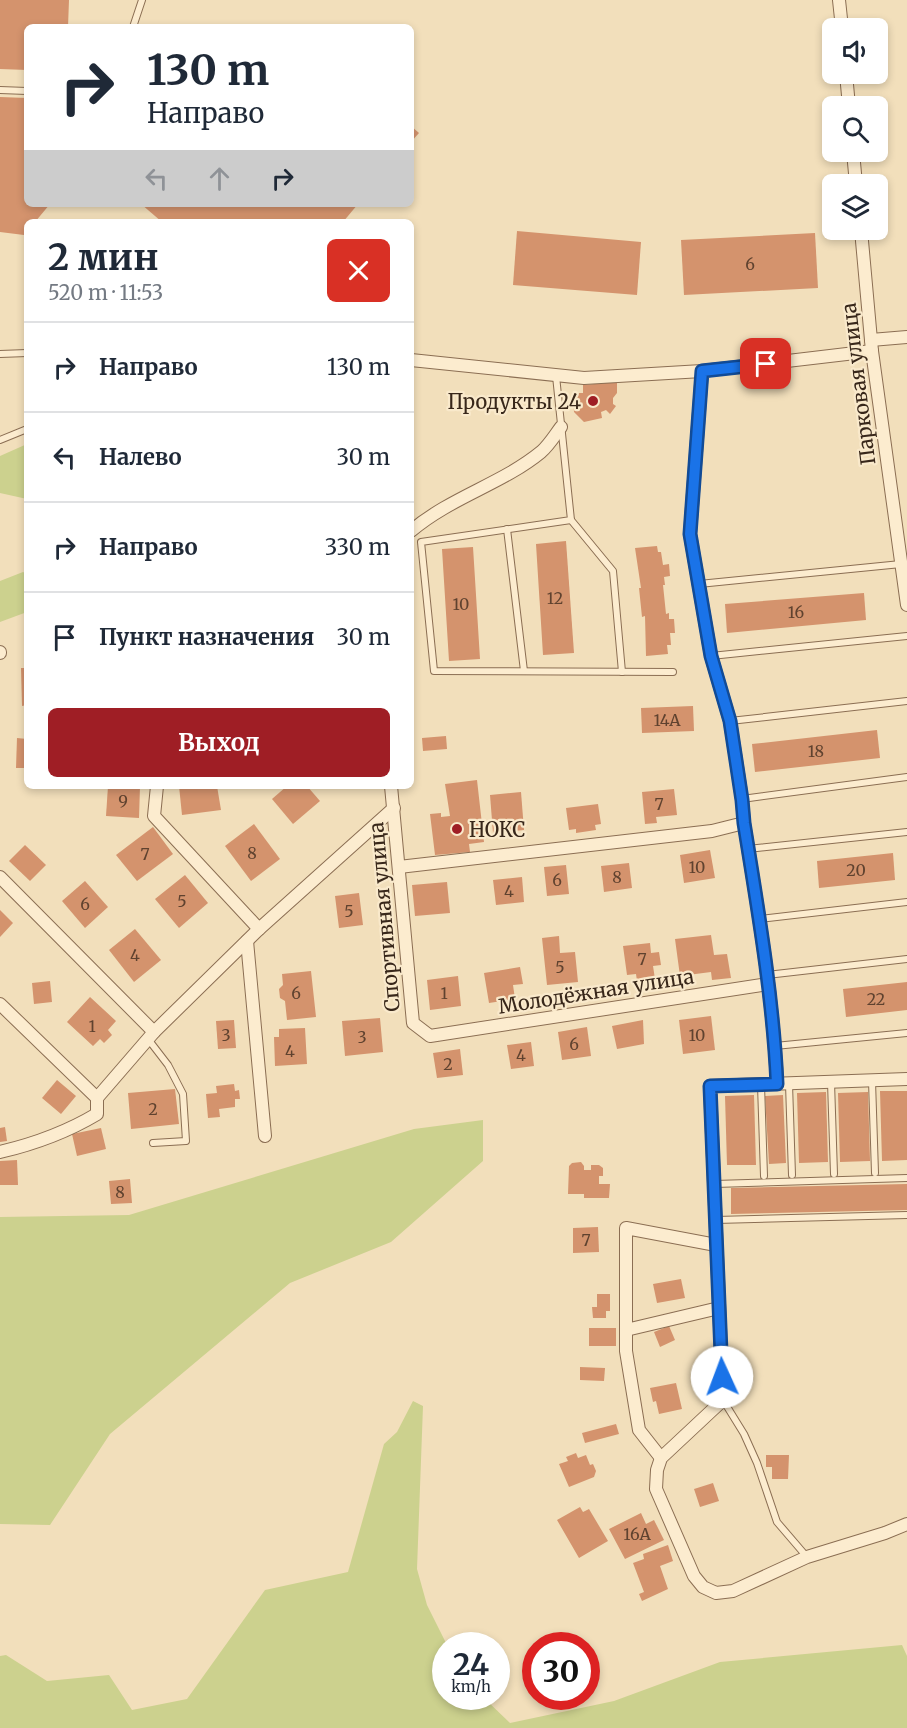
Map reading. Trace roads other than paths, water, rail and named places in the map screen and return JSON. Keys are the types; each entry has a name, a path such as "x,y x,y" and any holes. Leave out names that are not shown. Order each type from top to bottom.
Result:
{"street":[{"path":"839,0 841,18"},
{"name":"Парковая улица","path":"862,240 871,345 907,605"},
{"path":"414,360 584,378 702,371 871,345 907,337"},
{"path":"702,371 690,534 711,656 730,721 768,980 775,1046 783,1084"},
{"path":"414,528 430,515 499,478 542,451 561,427"},
{"path":"157,789 154,816 259,929"},
{"name":"Спортивная улица","path":"391,789 413,1023 430,1036"},
{"path":"0,1152 34,1144 97,1114 97,1098 151,1035 259,929 394,808"},
{"path":"399,867 712,831 744,823"},
{"path":"0,877 151,1035"},
{"path":"247,941 265,1136"},
{"name":"Молодёжная улица","path":"430,1036 768,980"},
{"path":"0,1004 97,1098"},
{"path":"907,1079 710,1086 723,1400 662,1458 657,1470 656,1489 694,1576 702,1587 716,1593 733,1591 807,1557 907,1524"},
{"path":"662,1458 639,1430 626,1351 626,1228 717,1245"},
{"path":"626,1330 719,1308"}],"lane":[{"path":"134,24 142,0"},
{"path":"0,90 24,91"},
{"path":"0,354 24,353"},
{"path":"556,376 571,520 613,571 622,672"},
{"path":"0,440 24,430"},
{"path":"571,520 422,542 434,671 673,672"},
{"path":"507,529 524,671"},
{"path":"699,584 901,564"},
{"path":"711,656 907,636"},
{"path":"730,721 907,701"},
{"path":"742,800 907,777"},
{"path":"748,849 907,832"},
{"path":"759,919 907,902"},
{"path":"768,980 907,959"},
{"path":"775,1046 907,1034"},
{"path":"151,1035 183,1094 186,1141 153,1143"},
{"path":"872,1080 875,1173"},
{"path":"831,1082 834,1174"},
{"path":"761,1084 764,1176"},
{"path":"783,1084 792,1175"},
{"path":"715,1184 907,1178"},
{"path":"716,1220 907,1215"},
{"path":"723,1400 748,1444 777,1522 807,1557"}],"place":[{"name":"Продукты 24","path":"593,401"},
{"name":"НОКС","path":"457,829"}]}
